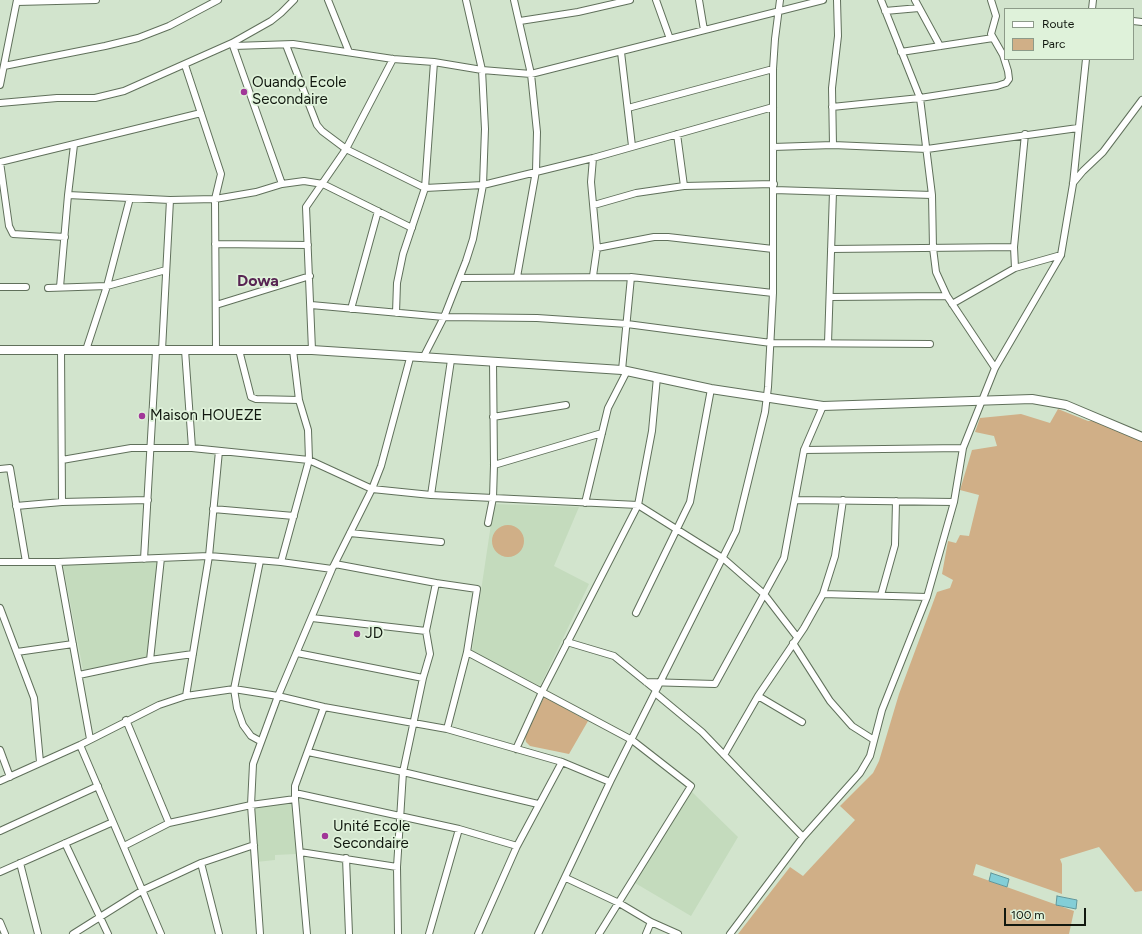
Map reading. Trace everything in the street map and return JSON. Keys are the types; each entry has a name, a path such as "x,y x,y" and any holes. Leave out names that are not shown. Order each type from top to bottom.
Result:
{"main road":[{"path":"0,350 312,350 410,358 493,362 625,371 767,399 824,406 893,405 981,400 1032,399 1066,405 1142,438"}],"street":[{"path":"0,85 17,1 96,0"},
{"path":"4,66 138,38 169,26 218,0"},
{"path":"0,103 58,98 95,98 124,91 233,44 271,21 294,0"},
{"path":"328,0 349,52"},
{"path":"423,358 444,317 460,278 473,239 483,186 485,129 482,70 466,0"},
{"path":"514,0 531,74 537,132 536,171 517,277"},
{"path":"520,21 578,12 630,0"},
{"path":"656,0 670,39"},
{"path":"699,0 704,30"},
{"path":"538,934 566,878 610,782 724,558 736,531 767,399 773,293 773,69 777,12 780,0"},
{"path":"233,44 286,44 393,59 434,62 482,70 531,74 823,0"},
{"path":"833,145 832,107 838,36 837,0"},
{"path":"881,0 920,98 932,196 933,248 936,272 947,296 995,368"},
{"path":"915,0 940,46"},
{"path":"991,0 996,16 991,30 993,38 1000,48 1004,60"},
{"path":"885,11 919,8"},
{"path":"902,52 993,38"},
{"path":"233,44 282,184"},
{"path":"286,44 317,125 328,137 346,148 425,188 483,186 536,171 593,158 773,107"},
{"path":"621,52 632,146"},
{"path":"312,350 306,207 346,148 393,59"},
{"path":"832,107 920,98 997,86 1006,83 1009,79 1004,60"},
{"path":"730,934 803,837 860,774 870,756 891,684 927,597 954,502 963,448 981,400 995,368 1061,255 1073,184 1086,60"},
{"path":"396,312 399,268 425,188 434,62"},
{"path":"185,65 221,174 215,199 216,349"},
{"path":"628,108 773,69"},
{"path":"1073,184 1083,171 1103,152 1142,100"},
{"path":"65,237 13,234 9,226 0,162 201,113"},
{"path":"773,147 833,145 927,149 1026,134 1078,128"},
{"path":"677,134 684,186"},
{"path":"1016,268 1014,247 1026,134"},
{"path":"60,287 74,145"},
{"path":"593,158 591,182 597,248 593,276"},
{"path":"68,195 170,200 215,199 249,193 299,181 323,184 412,228"},
{"path":"594,205 636,193 684,186 774,187 833,192 932,196"},
{"path":"828,343 833,192"},
{"path":"86,350 107,286 130,198"},
{"path":"144,559 170,200"},
{"path":"351,309 378,211"},
{"path":"597,248 668,237 773,249"},
{"path":"215,244 308,245"},
{"path":"831,249 1014,247"},
{"path":"952,304 1016,268 1061,255"},
{"path":"48,288 107,286 166,270"},
{"path":"216,306 310,276"},
{"path":"460,278 632,276 773,293"},
{"path":"585,503 608,408 625,371 627,324 632,276"},
{"path":"0,287 26,287"},
{"path":"830,297 947,296"},
{"path":"311,305 444,317 537,318 627,324 771,343 930,344"},
{"path":"61,349 62,502"},
{"path":"185,350 192,448"},
{"path":"239,350 251,397 256,399 299,400"},
{"path":"281,562 309,460 308,430 299,400 293,350"},
{"path":"260,934 251,805 251,772 260,741 333,566 372,489 384,458 410,358"},
{"path":"431,495 451,360"},
{"path":"488,523 493,498 493,362"},
{"path":"516,749 567,642 638,505 652,431 657,377"},
{"path":"636,613 690,502 711,389"},
{"path":"492,417 566,405"},
{"path":"646,682 715,684 784,558 796,500 804,450 824,406"},
{"path":"494,465 602,433"},
{"path":"62,460 118,450 151,447 192,448 309,460 372,489 431,495 638,505 677,531 724,558 764,594 797,637"},
{"path":"804,450 963,448"},
{"path":"186,696 209,556 219,451"},
{"path":"0,469 10,468 26,562"},
{"path":"16,506 62,502 148,500"},
{"path":"796,500 954,502"},
{"path":"724,755 758,696 804,628 823,594 835,556 843,500"},
{"path":"881,596 895,545 896,501"},
{"path":"213,509 294,516"},
{"path":"350,532 441,542"},
{"path":"0,562 58,562 209,556 333,566 477,589 467,652 447,728"},
{"path":"150,660 161,558"},
{"path":"260,561 234,689 237,708 243,725 251,736 260,741"},
{"path":"58,562 90,739"},
{"path":"398,934 396,867 403,772 423,678 430,654 426,631 436,583"},
{"path":"823,594 927,597"},
{"path":"0,608 34,698 40,762"},
{"path":"312,618 426,631"},
{"path":"567,642 614,656 646,682 702,732 803,837"},
{"path":"793,643 830,702 852,726 874,740"},
{"path":"17,652 73,644"},
{"path":"467,652 632,740 691,786 599,934"},
{"path":"297,653 423,678"},
{"path":"78,675 150,660 193,654"},
{"path":"0,781 80,745 126,720 159,705 186,696 234,689 278,696 324,707 447,728 562,762 610,782"},
{"path":"758,696 802,722"},
{"path":"306,934 295,796 299,775 324,707"},
{"path":"126,720 169,822"},
{"path":"80,745 161,934"},
{"path":"0,750 10,777"},
{"path":"308,752 403,772 538,804"},
{"path":"478,934 517,846 538,804 562,762"},
{"path":"0,831 98,786"},
{"path":"124,846 169,822 295,796 459,829 517,846"},
{"path":"0,872 113,822"},
{"path":"429,934 459,829"},
{"path":"65,843 108,934"},
{"path":"73,934 99,916 143,890 201,863 254,845"},
{"path":"300,852 396,867"},
{"path":"346,858 349,934"},
{"path":"201,863 219,934"},
{"path":"20,864 38,934"},
{"path":"566,878 618,903 651,922 678,934"},
{"path":"0,922 5,934"},
{"path":"646,934 651,922"}],"shaded area":[{"path":"494,504 579,507 554,566 589,584 540,686 472,651"},
{"path":"158,561 147,658 83,670 63,565"},
{"path":"691,791 738,837 691,916 635,883"},
{"path":"293,801 296,854 275,855 275,860 256,862 253,807"}],"green space":[{"path":"1058,409 1088,421 1096,421 1142,440 1142,891 1135,892 1099,847 1060,859 1062,864 1062,894 976,864 973,875 1074,911 1069,934 738,934 790,867 803,876 855,820 840,806 873,773 879,761 899,694 937,592 950,588 953,580 942,574 948,541 956,543 960,535 969,536 979,495 960,490 972,450 997,446 994,436 975,432 980,418 1021,414 1050,423"},
{"path":"508,525 517,528 521,532 524,541 521,550 517,554 508,557 499,554 495,550 492,541 495,532 499,528"},
{"path":"544,697 588,721 569,754 530,746 526,742 525,737"}],"water":[{"path":"991,873 1009,879 1007,887 989,881"},
{"path":"1057,896 1077,900 1076,909 1056,905"}],"place":[{"name":"Ouando Ecole Secondaire","path":"244,92"},
{"name":"Maison HOUEZE","path":"142,416"},
{"name":"JD","path":"357,634"},
{"name":"Unité Ecole Secondaire","path":"325,836"}],"district":[{"name":"Dowa","path":"258,281"}]}
